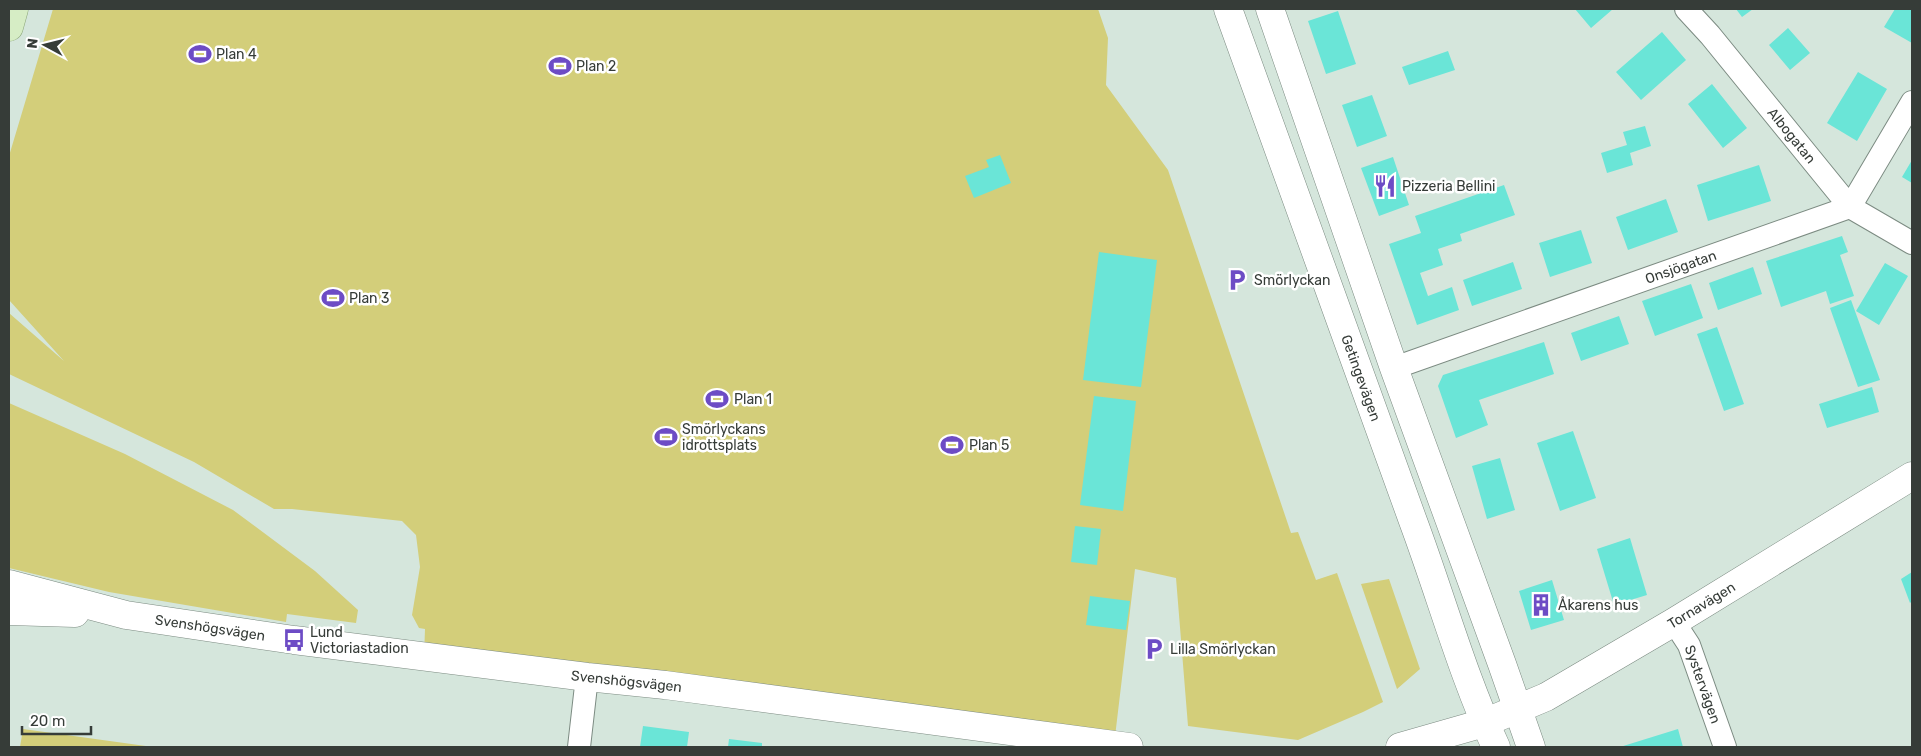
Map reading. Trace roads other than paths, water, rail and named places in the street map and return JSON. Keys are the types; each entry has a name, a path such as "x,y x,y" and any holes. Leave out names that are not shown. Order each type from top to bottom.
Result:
{"main road":[{"path":"9,27 14,9"},
{"name":"Getingevägen","path":"1228,9 1422,544 1484,723 1496,747"},
{"path":"1270,9 1394,368 1531,747"},
{"name":"Tornavägen","path":"1484,723 1546,697 1674,622 1912,476"},
{"name":"Svenshögsvägen","path":"9,584 126,615 364,651 587,678 675,686 1129,747"},
{"name":"Svenshögsvägen","path":"9,611 126,615"},
{"path":"1400,747 1484,723"}],"street":[{"name":"Albogatan","path":"1686,9 1710,35 1850,207 1912,243"},
{"path":"1850,207 1912,102"},
{"name":"Onsjögatan","path":"1394,368 1850,207"},
{"name":"Systervägen","path":"1674,622 1689,645 1725,747"},
{"path":"579,747 587,678"}],"place":[{"name":"Plan 4","path":"200,54"},
{"name":"Plan 2","path":"560,66"},
{"name":"Pizzeria Bellini","path":"1385,186"},
{"name":"Smörlyckan","path":"1237,280"},
{"name":"Plan 3","path":"333,298"},
{"name":"Plan 1","path":"717,399"},
{"name":"Smörlyckans idrottsplats","path":"666,437"},
{"name":"Plan 5","path":"952,445"},
{"name":"Åkarens hus","path":"1541,605"},
{"name":"Lund Victoriastadion","path":"294,640"},
{"name":"Lilla Smörlyckan","path":"1154,649"}]}
